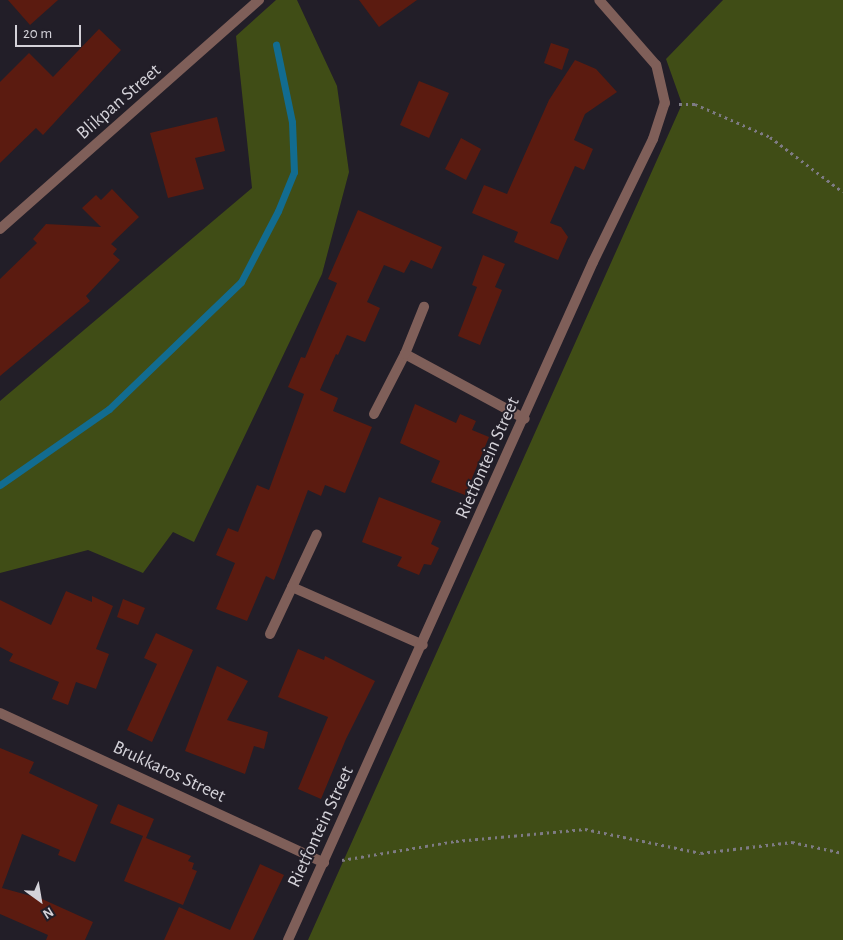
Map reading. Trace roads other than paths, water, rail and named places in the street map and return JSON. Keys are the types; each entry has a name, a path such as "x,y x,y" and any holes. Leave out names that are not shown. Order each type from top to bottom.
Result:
{"street":[{"name":"Blikpan Street","path":"0,228 259,0"},
{"name":"Rietfontein Street","path":"288,940 593,262 653,139 665,103 656,64 599,0"},
{"path":"374,414 405,354 424,307"},
{"path":"405,354 524,419"},
{"path":"270,634 317,534"},
{"path":"292,587 422,645"},
{"name":"Brukkaros Street","path":"0,713 324,863"}],"waterway":[{"path":"0,485 109,409 241,282 278,211 294,172 292,122 276,45"}]}
